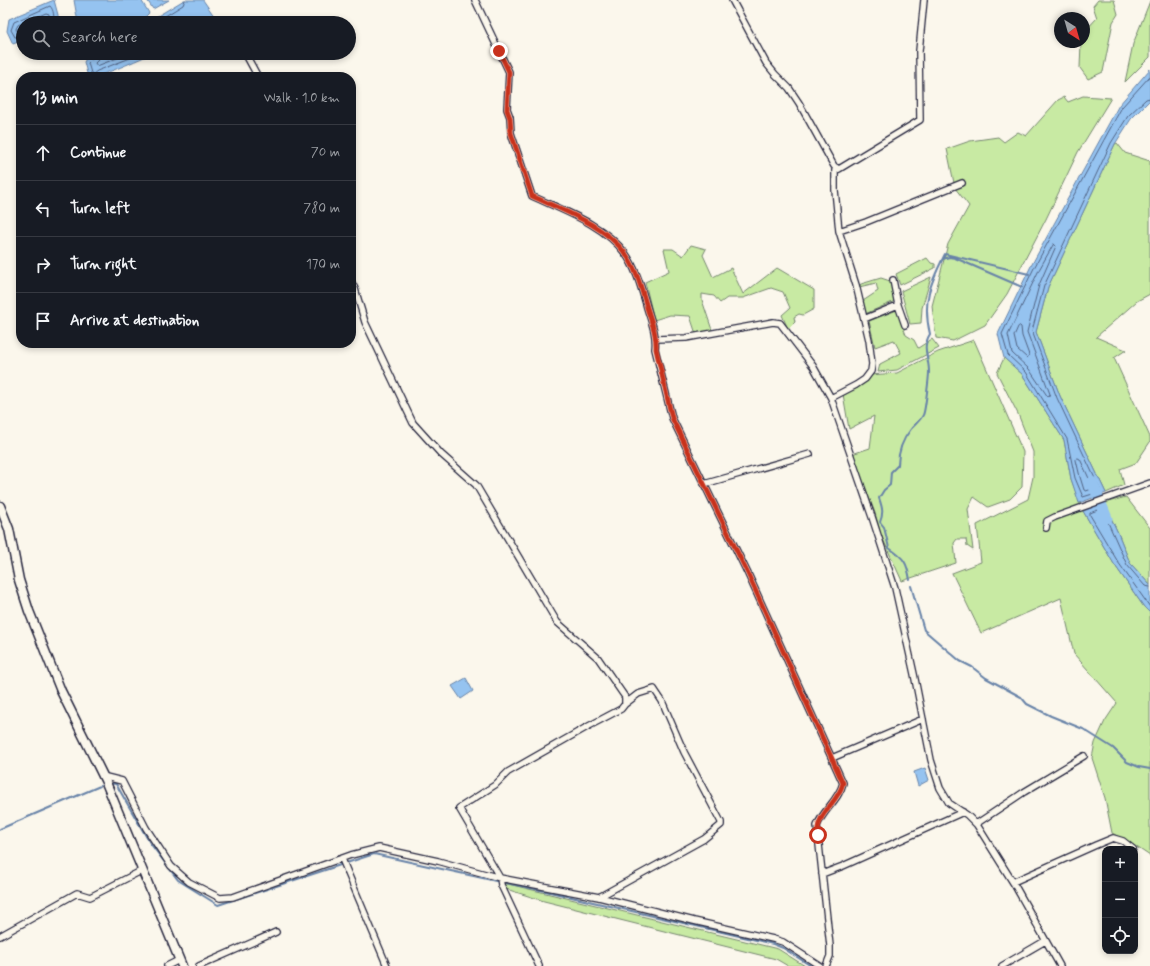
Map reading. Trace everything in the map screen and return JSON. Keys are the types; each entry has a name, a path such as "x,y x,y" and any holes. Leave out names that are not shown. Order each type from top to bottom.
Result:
{"main road":[{"path":"0,506 9,529 19,580 29,611 61,691 102,776 181,963"}],"street":[{"path":"475,0 509,72 507,110 510,118 511,133 532,196 579,218 602,231 626,254 639,281 656,339 656,349 672,418 748,574 843,783 842,790 817,826 830,956 826,966"},
{"path":"732,0 766,63 789,88 834,166 839,169"},
{"path":"830,398 865,379 871,371 872,364 869,340 856,285 838,231 835,170 920,120 919,51 924,0"},
{"path":"249,60 255,72"},
{"path":"838,231 866,222 962,183"},
{"path":"893,280 898,305 905,324"},
{"path":"356,292 365,322 413,423 441,454 476,486 557,622 598,658 625,697 625,704"},
{"path":"864,318 898,305"},
{"path":"656,339 686,338 772,322 780,323 813,366 830,398 872,517 895,588 923,719 930,760 940,788 949,803 967,815 976,824 1012,882 1060,966"},
{"path":"704,484 810,454"},
{"path":"1046,528 1047,521 1055,517 1124,491 1150,483"},
{"path":"539,966 501,885 500,878 460,808 495,785 508,772 621,709 638,694 654,689 662,701 684,752 721,825 704,839 599,897"},
{"path":"832,758 923,719"},
{"path":"976,824 1024,792 1084,756"},
{"path":"102,776 122,781 146,828 171,866 189,882 220,898 233,896 379,848 438,861 500,878 599,897 773,939 783,942 820,966"},
{"path":"822,874 963,812"},
{"path":"1012,882 1096,844 1113,838 1123,841 1129,846"},
{"path":"342,859 387,966"},
{"path":"0,936 76,894 90,897 94,896 143,870"},
{"path":"199,966 276,932"},
{"path":"1002,966 1045,941"},
{"path":"167,966 181,963"}],"green space":[{"path":"1098,0 1114,0 1118,14 1113,22 1103,72 1088,79 1080,68 1081,48 1090,48 1090,26 1097,18 1093,6"},
{"path":"1150,1 1150,57 1125,82 1133,44"},
{"path":"1083,96 1111,98 1078,152 1046,219 1007,294 985,325 953,341 936,338 932,306 948,244 969,206 955,188 947,149 970,141 998,137 1004,142 1018,132 1026,136 1058,100 1064,97 1068,102"},
{"path":"1117,143 1125,153 1150,161 1150,294 1137,301 1096,337 1126,350 1114,358 1150,437 1150,442 1136,463 1120,469 1124,485 1106,493 1060,396 1036,332 1048,287 1115,144"},
{"path":"691,245 706,249 703,255 713,277 731,268 743,294 777,268 814,290 814,309 803,315 799,314 794,317 795,322 788,329 782,315 790,308 783,292 771,288 743,298 727,298 720,303 714,296 702,294 702,300 712,330 696,334 690,316 670,315 654,320 645,282 669,271 664,249 673,249 683,256"},
{"path":"927,258 931,263 935,264 935,268 900,285 896,274"},
{"path":"931,277 922,308 921,323 910,324 901,291"},
{"path":"881,278 890,281 895,301 865,314 863,301 878,291 876,283 859,287 861,284"},
{"path":"897,310 906,335 914,340 918,348 932,339 939,348 897,370 878,372 880,364 901,353 894,340 875,347 869,321"},
{"path":"974,340 1023,452 1022,487 1010,499 988,507 974,497 968,509 973,550 967,546 966,539 957,539 954,543 956,563 902,581 881,535 875,513 852,454 870,448 874,416 849,429 843,394 858,388 870,375 897,373 938,352"},
{"path":"1004,358 1022,374 1064,440 1071,479 1083,511 1114,564 1144,607 1150,613 1150,856 1138,848 1138,846 1135,846 1112,833 1105,798 1092,758 1095,743 1105,721 1117,703 1074,654 1061,598 981,633 952,573 981,562 977,525 1028,499 1033,477 1033,452 1018,414 997,373"},
{"path":"1126,497 1150,528 1150,585 1130,563 1104,503"},
{"path":"504,883 778,949 805,966 788,966 776,959 544,901 506,889"}],"water":[{"path":"54,0 58,15 58,16 16,16"},
{"path":"74,0 141,0 149,13 146,16 77,16"},
{"path":"147,0 169,0 153,9"},
{"path":"184,0 203,0 214,16 158,16"},
{"path":"16,16 16,43 13,44 7,31 9,19"},
{"path":"85,60 137,60 108,72 87,72 84,62"},
{"path":"1150,69 1150,100 1131,119 1115,144 1048,287 1036,332 1060,396 1106,493 1079,503 1071,479 1064,440 1022,374 1004,358 998,334 1031,266 1119,105"},
{"path":"1104,503 1130,563 1150,585 1150,613 1144,607 1114,564 1083,511"},
{"path":"466,678 473,691 461,699 452,686"},
{"path":"925,768 929,780 918,786 914,772"}],"waterway":[{"path":"910,580 908,569 904,561 889,548 884,527 880,522 882,510 879,498 884,490 890,485 891,472 898,465 900,451 906,437 911,429 921,419 924,412 929,372 926,348 927,339 930,334 927,302 935,275 945,254 1029,274"},
{"path":"943,259 949,257 955,258 1022,287"},
{"path":"1092,482 1107,518"},
{"path":"911,586 924,630 960,661 972,667 986,678 1021,697 1027,704 1083,729 1113,748 1127,762 1139,767 1150,769"},
{"path":"108,783 116,784 150,843 178,880 218,905 374,854 550,892 773,944 783,948 811,966"},
{"path":"0,829 100,786"}],"route":[{"path":"499,51 509,72 507,110 510,118 511,133 532,196 579,218 602,231 626,254 639,281 656,339 656,349 672,418 748,574 843,783 842,790 817,826 818,835"}]}
